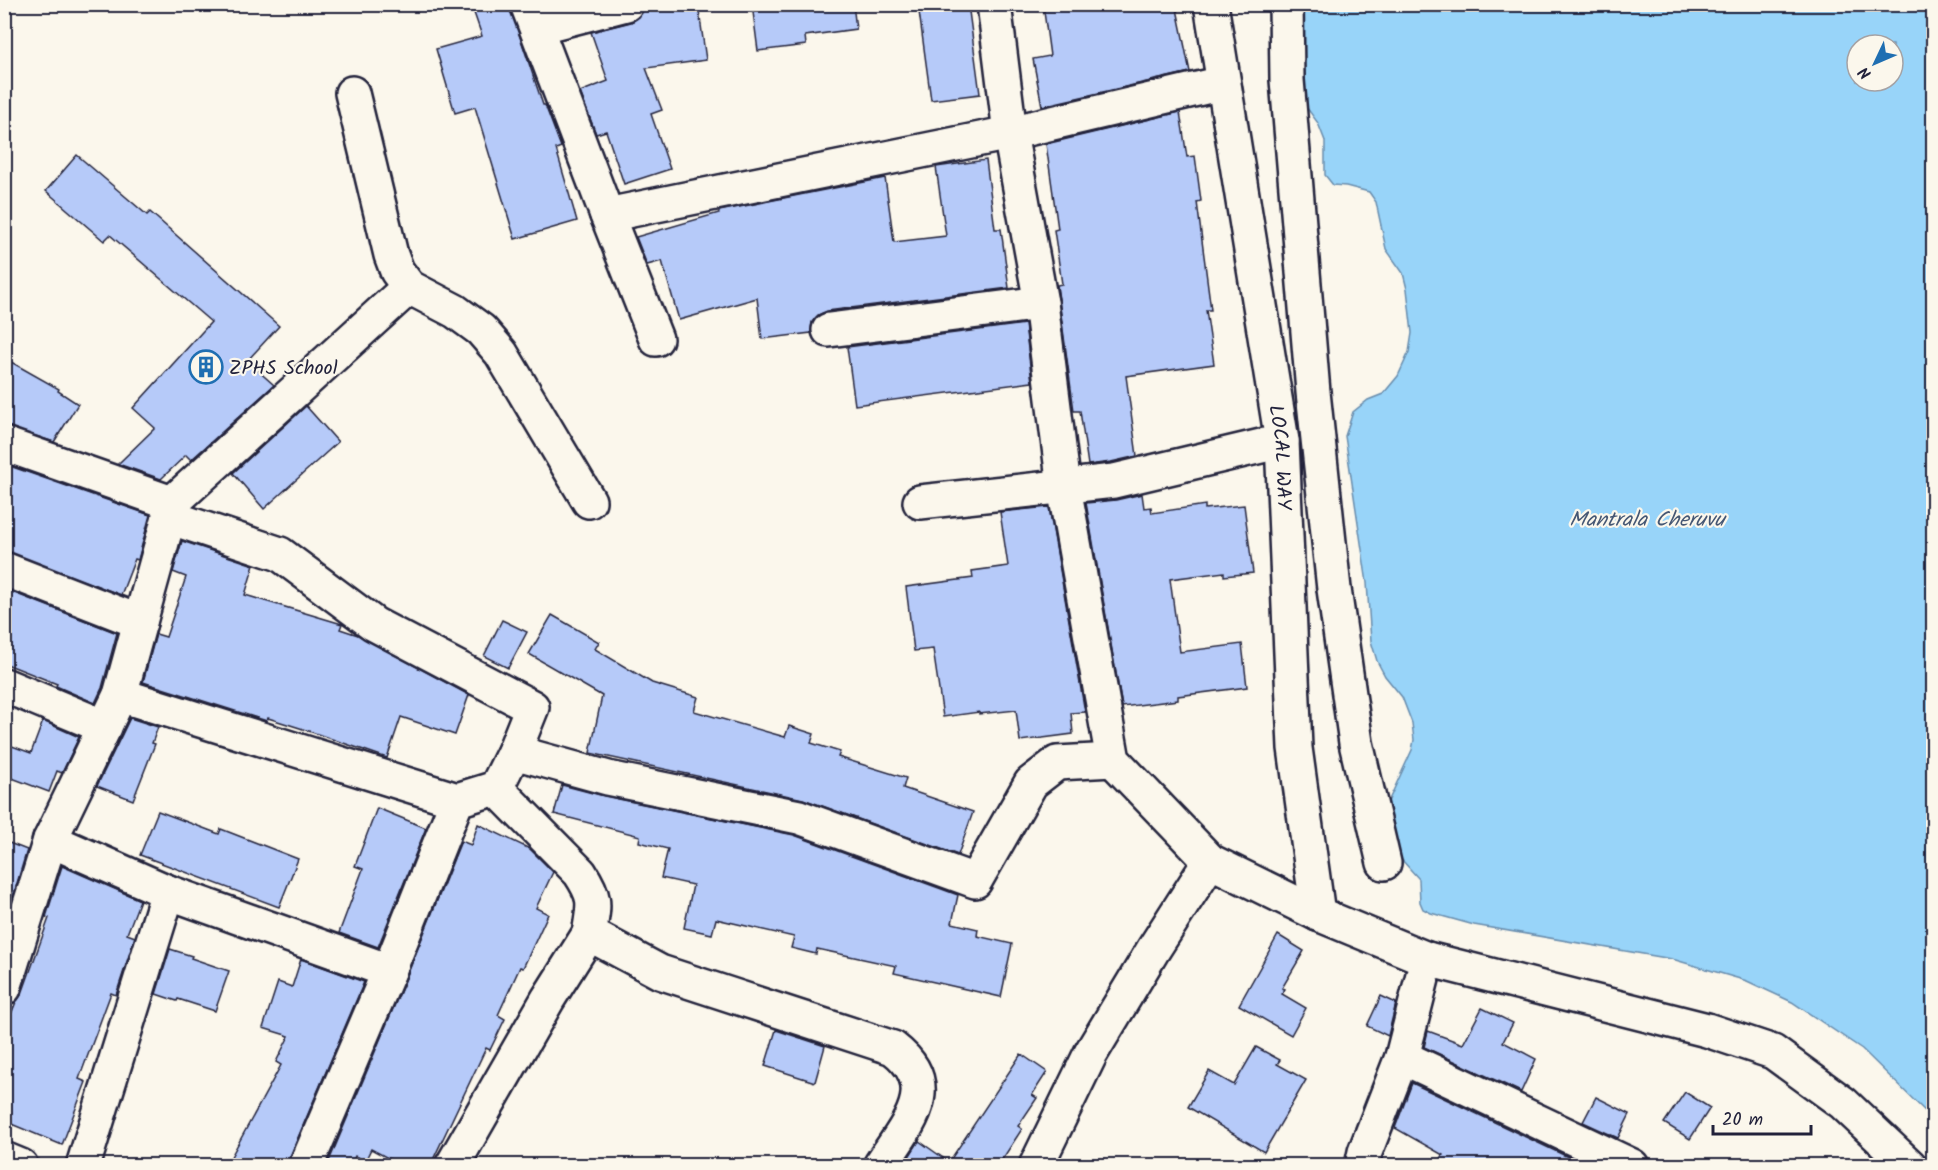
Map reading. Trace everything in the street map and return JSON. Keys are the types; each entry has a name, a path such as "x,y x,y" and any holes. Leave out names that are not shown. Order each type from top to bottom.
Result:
{"street":[{"path":"626,4 532,16 656,339"},
{"path":"994,4 1010,133 1041,303 1064,487 1113,760 1210,861 1318,914 1427,959 1707,1030 1773,1052 1843,1103 1910,1166"},
{"name":"LOCAL WAY","path":"1211,4 1282,441 1295,748 1318,914"},
{"path":"1286,4 1287,80 1313,392 1334,589 1356,743 1384,863"},
{"path":"607,215 1010,133 1224,83"},
{"path":"352,93 391,255 397,271 409,287 455,311 481,330 501,353 589,501"},
{"path":"4,988 50,840 120,695 171,510 409,287"},
{"path":"829,330 1041,303"},
{"path":"920,502 1114,481 1282,441"},
{"path":"4,444 280,554 374,624 532,706 514,752 496,788 457,800 120,695"},
{"path":"4,569 140,622"},
{"path":"4,685 105,727"},
{"path":"514,752 608,778 800,817 975,881 1031,783 1057,763 1113,760"},
{"path":"452,1166 548,999 589,934 594,905 593,895 580,873 496,788"},
{"path":"306,1166 457,800"},
{"path":"50,840 168,892 388,971"},
{"path":"1036,1166 1091,1053 1210,861"},
{"path":"83,1166 168,892"},
{"path":"589,934 660,972 893,1048 907,1059 916,1076 918,1093 916,1110 880,1166"},
{"path":"1372,1161 1402,1058 1427,959"},
{"path":"1402,1058 1632,1166"},
{"path":"4,1159 21,1166"}],"water":[{"name":"Mantrala Cheruvu","path":"1290,4 1933,5 1933,1119 1862,1049 1792,1002 1747,981 1672,959 1474,925 1423,909 1420,902 1419,879 1393,850 1382,829 1388,802 1412,750 1414,740 1412,723 1402,697 1385,676 1377,661 1371,641 1367,583 1345,436 1353,412 1368,400 1383,394 1398,376 1409,352 1412,333 1407,289 1403,273 1386,249 1376,202 1369,192 1333,185 1325,175 1325,141 1318,123 1304,104"}],"building":[{"path":"471,4 509,4 543,105 545,105 561,147 556,149 577,221 515,239 475,107 455,113 436,49 482,36"},
{"path":"646,4 698,4 706,60 646,68 662,110 651,114 670,169 624,184 606,131 596,134 580,92 608,81 591,32 631,22 639,17"},
{"path":"752,4 853,4 856,29 805,36 806,45 758,51"},
{"path":"918,4 968,4 980,94 931,100"},
{"path":"1043,4 1176,4 1190,72 1042,106 1033,59 1050,56"},
{"path":"1180,112 1187,157 1195,156 1201,201 1197,202 1211,310 1206,310 1214,364 1126,376 1137,456 1088,465 1080,411 1074,411 1057,285 1062,284 1054,230 1058,229 1046,144"},
{"path":"77,155 147,215 150,212 279,326 247,361 274,385 191,460 186,455 161,479 118,464 155,428 133,408 211,322 110,235 104,241 46,191"},
{"path":"986,160 995,229 1001,229 1009,288 827,311 818,315 812,322 811,333 762,339 757,298 679,320 662,261 647,265 636,237 719,213 719,211 885,178 894,242 946,236 936,167"},
{"path":"1025,324 1032,382 855,405 847,347"},
{"path":"4,358 59,389 58,391 78,404 54,442 4,426"},
{"path":"306,406 338,442 264,509 233,473"},
{"path":"4,464 150,515 138,560 135,559 121,595 4,551"},
{"path":"1142,494 1144,508 1151,507 1152,513 1205,505 1205,509 1244,505 1253,573 1224,576 1224,572 1170,579 1180,652 1242,644 1247,687 1178,696 1178,700 1122,707 1086,503"},
{"path":"1049,507 1085,712 1071,713 1073,734 1020,741 1016,710 943,717 933,649 914,651 906,587 973,578 972,571 1008,566 1000,512"},
{"path":"182,541 254,565 245,595 342,624 340,629 358,635 469,695 455,735 401,717 387,758 268,718 267,721 143,682 156,634 166,637 186,577 173,572"},
{"path":"4,589 117,633 102,688 95,703 56,686 57,684 4,663"},
{"path":"552,615 599,642 595,649 652,683 698,697 694,711 785,737 789,726 814,734 811,743 840,752 838,757 906,778 903,788 973,812 958,855 803,799 590,753 602,696 529,654"},
{"path":"502,620 527,632 508,668 484,656"},
{"path":"130,718 158,727 152,743 155,744 133,800 97,786"},
{"path":"43,721 79,737 62,773 57,771 49,792 4,775 4,743 31,753"},
{"path":"562,785 604,796 794,835 958,895 952,923 978,929 977,936 1012,944 1001,997 894,973 896,966 817,949 816,954 791,948 794,937 716,919 712,934 684,928 693,885 661,878 668,849 639,842 640,836 554,814"},
{"path":"377,808 426,828 378,947 339,933 363,869 355,866"},
{"path":"158,811 219,834 221,829 298,859 279,907 140,855"},
{"path":"478,824 530,849 553,872 536,908 548,914 498,1015 505,1019 490,1050 486,1048 430,1166 403,1166 371,1149 365,1161 355,1156 351,1166 327,1166 461,841 471,845"},
{"path":"4,841 27,850 11,903 4,901"},
{"path":"62,866 140,900 127,934 135,937 116,995 111,993 79,1079 86,1082 62,1145 4,1121 4,1031 16,1002 22,994 49,918 46,917"},
{"path":"1278,935 1304,951 1282,988 1285,989 1282,994 1306,1008 1291,1035 1239,1005"},
{"path":"170,949 229,971 215,1011 156,994"},
{"path":"301,959 364,982 288,1166 226,1166 281,1065 276,1062 289,1036 263,1028 278,982 292,987"},
{"path":"1381,996 1396,1003 1388,1036 1367,1026"},
{"path":"1482,1008 1513,1023 1503,1042 1536,1059 1521,1092 1424,1047 1428,1031 1463,1044"},
{"path":"776,1030 825,1046 815,1082 765,1066"},
{"path":"1256,1047 1280,1060 1277,1064 1306,1080 1264,1152 1188,1107 1209,1071 1234,1085"},
{"path":"1021,1054 1047,1072 1032,1095 1037,1098 1018,1126 1022,1129 998,1166 903,1166 919,1141 949,1162"},
{"path":"1412,1083 1587,1166 1437,1166 1443,1155 1395,1128"},
{"path":"1685,1092 1710,1108 1690,1139 1664,1123"},
{"path":"1596,1097 1630,1114 1618,1138 1583,1122"}],"place":[{"name":"ZPHS School","path":"206,367"}]}
